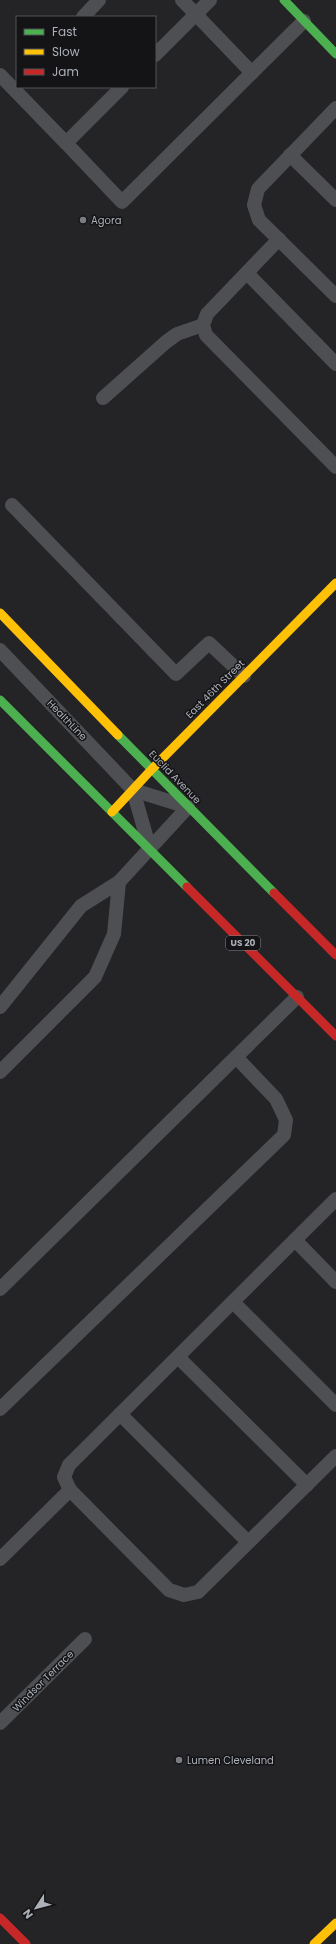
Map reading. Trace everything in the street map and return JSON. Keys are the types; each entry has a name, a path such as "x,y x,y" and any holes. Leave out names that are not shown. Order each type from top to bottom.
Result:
{"main road":[{"path":"284,0 336,54"},
{"name":"East 46th Street","path":"112,812 152,769 336,583"},
{"name":"Euclid Avenue","path":"0,613 188,807 336,955"},
{"name":"US 20","path":"0,700 336,1036"},
{"path":"0,1918 26,1944"},
{"path":"314,1944 336,1922"}],"lane":[{"path":"84,16 99,0"},
{"path":"182,0 252,73"},
{"path":"156,53 210,0"},
{"path":"0,75 15,87 122,202 304,21"},
{"path":"66,143 121,88"},
{"path":"336,108 258,189 254,205 259,220 336,296"},
{"path":"290,155 336,200"},
{"path":"279,240 206,314 203,324 206,335 336,467"},
{"path":"247,273 336,364"},
{"path":"103,398 166,342 177,334 203,324"},
{"path":"12,505 176,674 209,642 244,676"},
{"name":"HealthLine","path":"0,650 133,790 150,850"},
{"name":"HealthLine","path":"133,790 188,807"},
{"path":"0,1007 81,906 119,882 188,807"},
{"path":"0,1072 95,976 114,934 119,882"},
{"path":"323,942 336,964"},
{"path":"0,1289 297,997"},
{"path":"0,1409 284,1135 286,1120 276,1099 236,1057"},
{"path":"336,1199 69,1465 64,1477 70,1490 170,1590 184,1595 198,1592 336,1456"},
{"path":"295,1240 336,1282"},
{"path":"233,1302 336,1405"},
{"path":"178,1357 307,1485"},
{"path":"120,1414 248,1542"},
{"path":"0,1558 70,1490"},
{"name":"Windsor Terrace","path":"0,1723 86,1639"}],"shaded area":[{"path":"0,0 336,0 336,1944 0,1944"}],"traffic: fast":[{"path":"284,0 336,54"},
{"path":"0,700 187,887"},
{"path":"118,735 274,893"}],"traffic: slow":[{"path":"112,812 152,769 336,583"},
{"path":"0,613 118,735"},
{"path":"314,1944 336,1923"}],"traffic: jam":[{"path":"187,887 336,1036"},
{"path":"274,893 336,955"},
{"path":"0,1918 26,1944"}],"place":[{"name":"Agora","path":"83,220"},
{"name":"Lumen Cleveland","path":"179,1760"}]}
